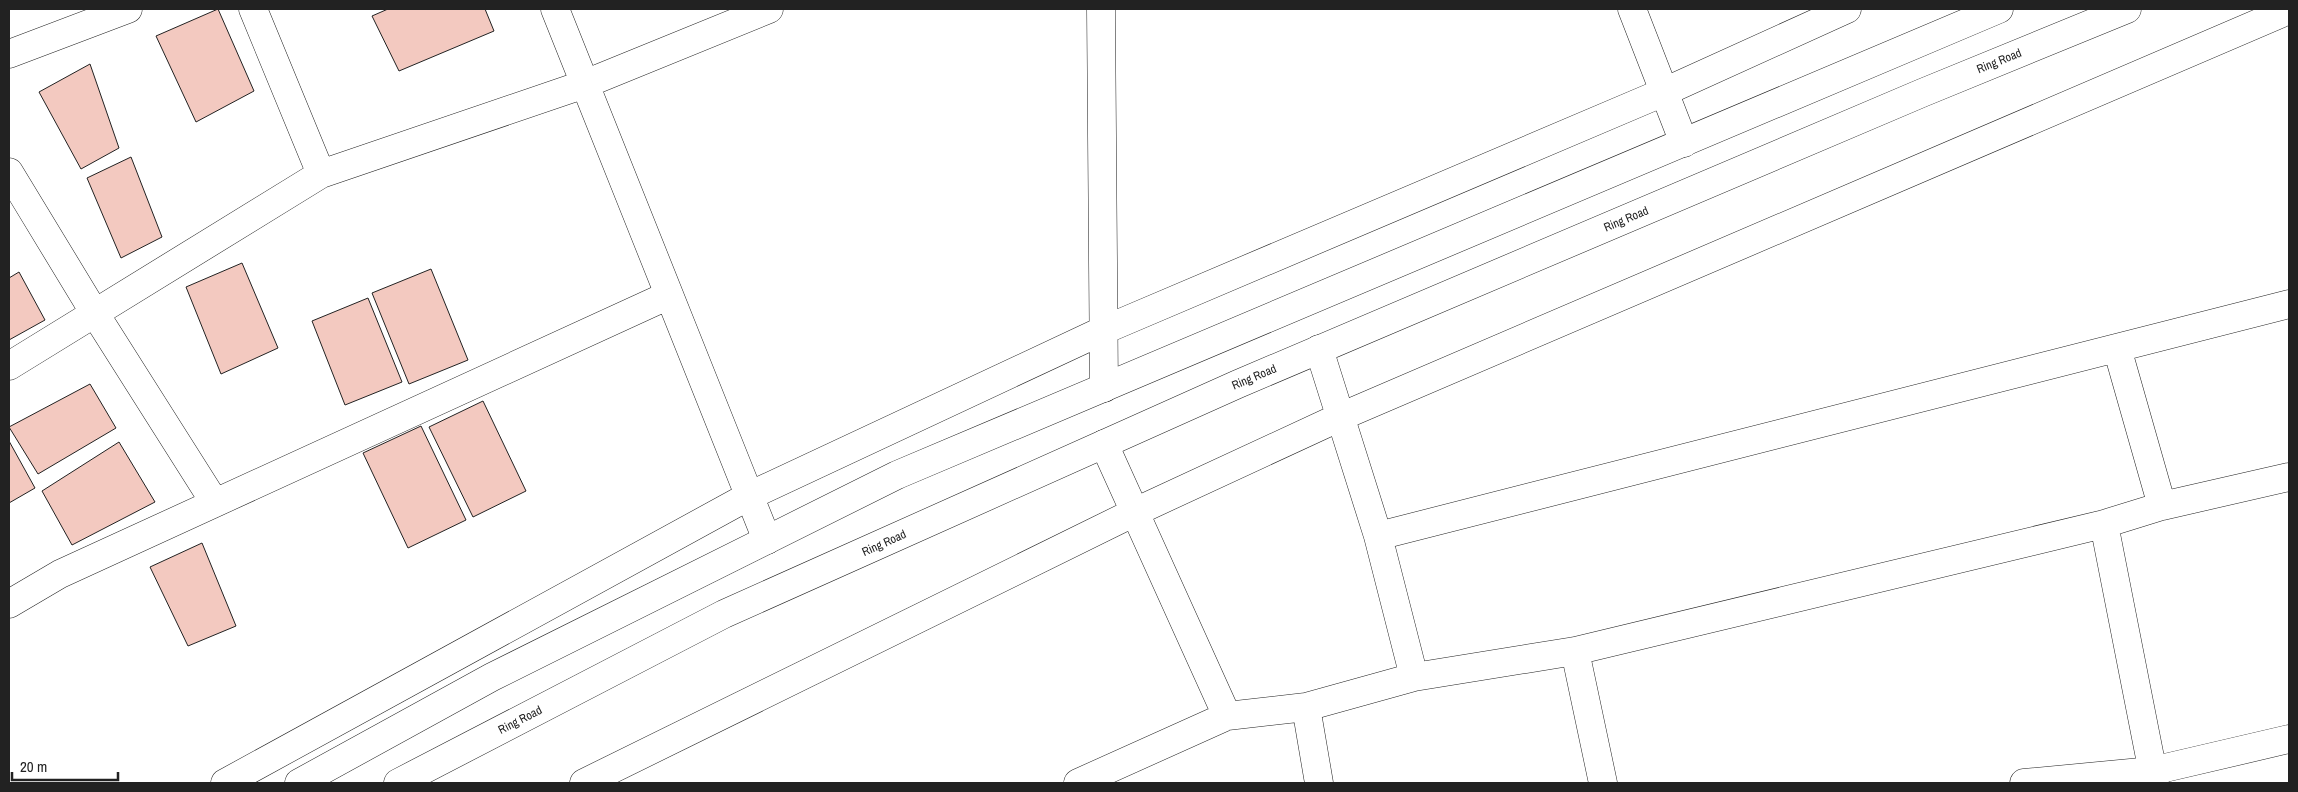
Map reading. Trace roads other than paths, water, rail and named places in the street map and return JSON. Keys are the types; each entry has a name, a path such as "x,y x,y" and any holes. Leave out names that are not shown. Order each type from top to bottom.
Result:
{"main road":[{"path":"9,54 128,9"},
{"path":"253,9 321,174"},
{"path":"555,9 767,540"},
{"path":"9,366 321,174 585,84 769,9"},
{"path":"1101,9 1104,388"},
{"path":"1632,9 1684,143"},
{"path":"226,783 749,496 1104,330 1664,92 1847,9"},
{"path":"300,783 492,677 897,476 1999,9"},
{"name":"Ring Road","path":"398,783 724,614 1319,349 1913,96 2127,9"},
{"path":"584,783 1135,512 1340,417 2289,10"},
{"path":"9,172 94,312 215,503"},
{"path":"9,604 60,574 669,295"},
{"path":"1378,536 2289,304"},
{"path":"2117,348 2162,506"},
{"path":"1319,349 1378,536 1414,677"},
{"path":"1104,444 1227,716"},
{"path":"1078,783 1123,773 1227,716 1306,708 1414,677 1575,651 2104,524 2162,506 2289,477"},
{"path":"2104,524 2154,777"},
{"path":"1575,651 1603,783"},
{"path":"1306,708 1319,783"},
{"path":"2024,783 2154,777 2289,739"}]}
